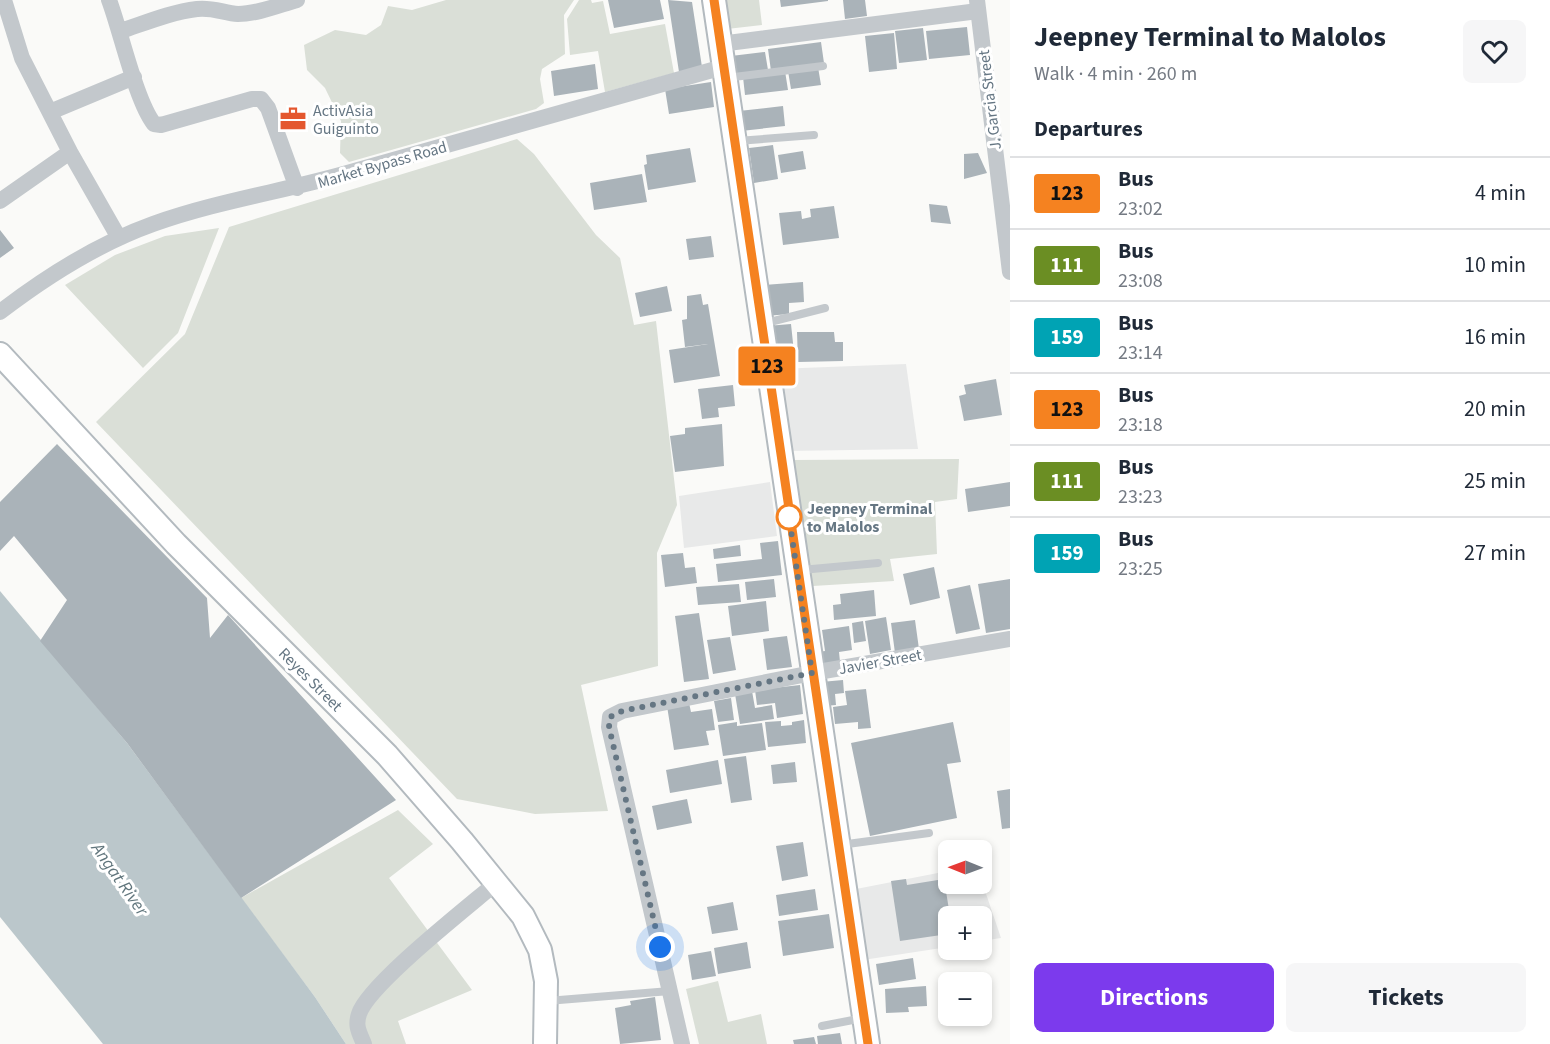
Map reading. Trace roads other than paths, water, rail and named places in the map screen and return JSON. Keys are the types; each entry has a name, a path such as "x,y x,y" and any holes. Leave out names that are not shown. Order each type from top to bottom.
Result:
{"main road":[{"path":"714,0 868,1044"},
{"name":"Reyes Street","path":"0,354 176,544 387,755 523,916 540,950 546,981 545,1044"}],"street":[{"path":"4,0 22,58 70,152 119,238"},
{"name":"Market Bypass Road","path":"109,0 121,31 134,77 154,124 161,125 252,99 261,99 268,108 297,188 724,73"},
{"path":"121,31 198,8 217,9 236,14 251,13 297,0"},
{"path":"720,44 977,5"},
{"name":"J. Garcia Street","path":"977,5 1010,272"},
{"path":"50,112 134,77"},
{"path":"0,201 70,152"},
{"path":"0,312 50,276 119,238 202,209 297,188"},
{"name":"Javier Street","path":"670,991 609,727 610,717 622,711 812,673 1010,639"},
{"path":"364,1044 356,1026 360,1010 376,988 496,883"},
{"path":"670,991 682,1044"}],"lane":[{"path":"724,73 823,66"},
{"path":"734,141 814,135"},
{"path":"761,324 825,308"},
{"path":"797,570 878,563"},
{"path":"840,845 929,833"},
{"path":"546,1001 670,991"},
{"path":"822,1026 864,1018"}],"water":[{"name":"Angat River","path":"0,591 127,743 315,997 346,1044 103,1044 0,917"}],"place":[{"name":"ActivAsia Guiguinto","path":"293,119"},
{"name":"Jeepney Terminal to Malolos","path":"789,517"}]}
